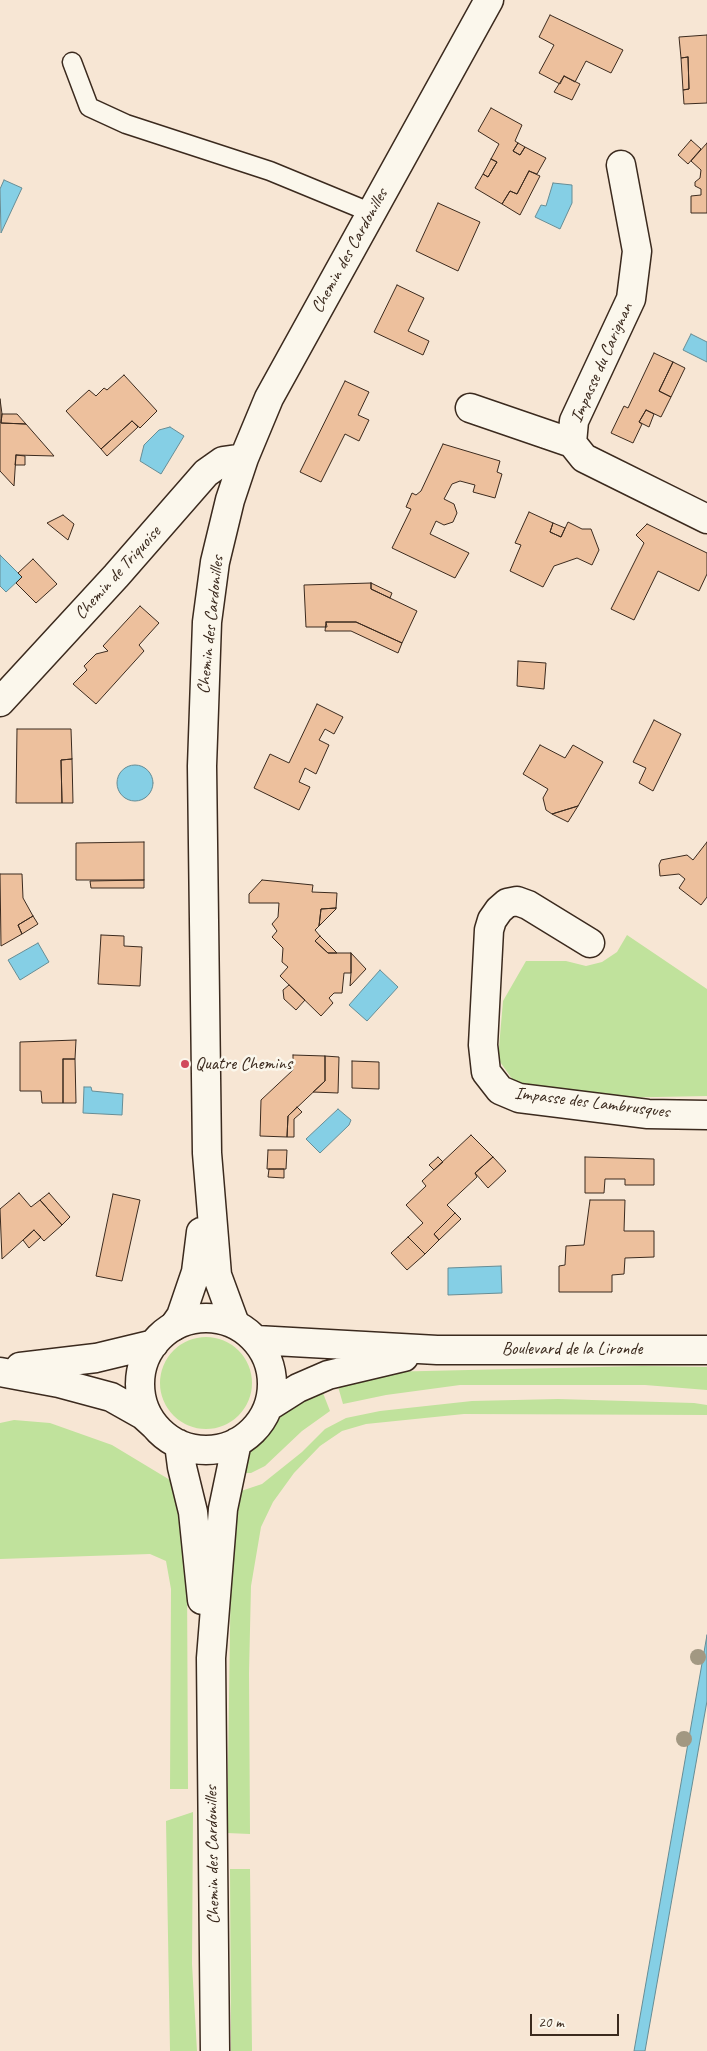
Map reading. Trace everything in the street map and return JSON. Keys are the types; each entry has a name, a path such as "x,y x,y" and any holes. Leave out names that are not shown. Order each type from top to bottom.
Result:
{"street":[{"name":"Chemin des Cardonilles","path":"235,1324 217,1275 208,1166 202,766 203,693 207,622 215,562 230,500 244,458 269,398 489,0"},
{"name":"Impasse du Carignan","path":"572,443 574,421 631,298 637,251 621,165"},
{"name":"Impasse du Carignan","path":"470,408 572,443 584,458 707,519"},
{"name":"Chemin de Triquoise","path":"0,702 116,576 206,473 223,461 244,458"},
{"name":"Impasse des Lambrusques","path":"590,944 528,905 517,901 507,903 499,910 492,920 490,930 483,1045 486,1072 500,1090 519,1098 648,1114 707,1115"},
{"name":"Chemin des Cardonilles","path":"174,1326 181,1316 196,1272 208,1166"},
{"path":"0,1370 111,1397 143,1415 156,1426 179,1444 208,1450 237,1442 256,1428 268,1407 272,1379 264,1352 256,1340 235,1324 223,1320 198,1318 174,1326 154,1344 146,1357 140,1386 142,1400 156,1426"},
{"name":"Boulevard de la Lironde","path":"256,1340 437,1350 707,1350"},
{"path":"0,1370 96,1358 154,1344"},
{"name":"Boulevard de la Lironde","path":"268,1407 298,1388 328,1375 437,1350"},
{"name":"Chemin des Cardonilles","path":"215,2051 211,1658 223,1510 237,1442"},
{"name":"Chemin des Cardonilles","path":"179,1444 182,1467 193,1512 211,1658"}],"lane":[{"path":"72,62 89,107 126,124 270,171 372,213"}],"green space":[{"path":"627,935 707,989 707,1096 607,1098 515,1083 498,1059 503,1001 526,961 566,961 586,966 602,962 617,952"},
{"path":"206,1337 215,1338 232,1345 244,1357 251,1374 251,1392 244,1409 232,1421 215,1428 206,1429 197,1428 180,1421 168,1409 161,1392 160,1383 161,1374 168,1357 180,1345 197,1338"},
{"path":"642,1366 707,1367 707,1390 645,1385 460,1385 386,1395 343,1404 337,1383 382,1372"},
{"path":"321,1388 330,1411 302,1431 265,1466 251,1473 237,1473 246,1454 267,1433 283,1410"},
{"path":"558,1399 694,1403 707,1405 707,1415 464,1414 366,1424 342,1431 320,1446 294,1473 273,1502 261,1527 251,1586 249,1673 250,1834 227,1833 231,1564 241,1491 262,1484 302,1452 325,1429 346,1418 380,1411 472,1401"},
{"path":"14,1420 50,1423 112,1445 175,1483 183,1520 187,1574 188,1789 170,1789 171,1589 166,1561 150,1554 0,1559 0,1423"},
{"path":"193,1812 192,1964 197,2051 170,2051 166,1821"},
{"path":"230,1869 250,1869 252,2051 231,2051"}],"water":[{"path":"4,180 22,188 1,233 0,189"},
{"path":"553,183 572,185 572,203 560,229 535,217 541,205 546,206"},
{"path":"691,334 707,342 707,362 683,350"},
{"path":"170,427 184,436 161,474 140,461 144,445 159,430"},
{"path":"0,555 22,577 6,592 0,586"},
{"path":"135,765 142,766 148,770 152,776 152,790 148,796 142,800 135,801 128,800 122,796 118,790 117,783 118,776 122,770 128,766"},
{"path":"38,943 49,962 20,980 8,960"},
{"path":"380,970 398,987 367,1021 349,1005"},
{"path":"84,1087 91,1087 92,1091 123,1094 122,1115 83,1113"},
{"path":"338,1109 351,1120 349,1125 320,1153 306,1139"},
{"path":"501,1266 502,1293 448,1295 448,1268"},
{"path":"707,1635 707,1701 645,2051 634,2051"}],"building":[{"path":"550,15 623,50 611,73 586,61 575,82 564,76 560,84 539,73 554,45 539,37"},
{"path":"707,35 707,103 684,104 683,90 689,89 688,57 681,58 679,37"},
{"path":"688,57 689,89 683,90 681,58"},
{"path":"564,76 580,84 572,100 554,92"},
{"path":"491,108 522,125 515,141 518,143 513,151 520,155 525,147 546,158 537,174 529,171 517,194 510,191 502,204 475,188 483,174 488,177 497,162 491,159 499,144 478,131"},
{"path":"691,140 701,149 688,164 678,155"},
{"path":"518,143 525,147 520,155 513,151"},
{"path":"707,143 707,213 691,213 691,196 701,195 701,189 695,186 695,182 700,178 701,170 691,161"},
{"path":"491,159 497,162 488,177 483,174"},
{"path":"529,171 540,176 520,215 502,204 510,191 517,194"},
{"path":"438,203 480,222 458,271 416,251"},
{"path":"397,285 424,298 408,331 429,341 423,355 374,332"},
{"path":"654,353 673,362 659,391 671,397 661,417 646,410 639,422 642,424 633,443 611,433 624,406 628,408"},
{"path":"673,362 685,368 671,397 659,391"},
{"path":"124,375 157,411 140,428 132,421 101,449 66,411 89,390 96,396 104,388 107,390"},
{"path":"345,381 369,392 358,415 369,420 359,441 345,434 321,482 300,472"},
{"path":"0,399 1,423 26,424 54,456 16,455 14,486 0,471"},
{"path":"646,410 654,414 649,427 639,422"},
{"path":"2,414 17,414 26,424 1,423"},
{"path":"132,421 138,427 107,456 101,449"},
{"path":"443,444 500,461 497,472 502,474 495,498 473,492 475,485 460,481 452,484 444,499 454,504 457,513 453,522 444,525 436,521 430,534 469,553 455,578 392,548 411,509 406,507 412,493 416,495 421,491"},
{"path":"16,455 25,456 25,465 15,465"},
{"path":"529,512 553,523 550,532 561,537 568,522 582,529 591,529 599,550 592,565 577,558 554,566 543,587 510,571 521,545 515,543"},
{"path":"63,515 74,524 68,540 47,523"},
{"path":"553,523 565,528 561,537 550,532"},
{"path":"647,524 707,553 707,574 699,591 658,571 634,620 611,609 644,543 636,535"},
{"path":"33,559 57,584 36,603 16,583 22,577 18,573"},
{"path":"371,583 392,593 390,598 371,589"},
{"path":"371,583 371,589 417,611 402,643 356,622 326,622 327,627 306,627 304,585"},
{"path":"140,606 159,623 139,645 144,651 96,704 73,684 87,670 84,666 96,654 108,651 103,646"},
{"path":"326,622 356,622 402,643 398,653 351,631 325,631"},
{"path":"518,661 546,663 544,689 517,686"},
{"path":"317,704 343,717 334,734 325,729 319,740 329,745 316,774 305,768 299,782 310,787 299,810 254,788 270,754 289,763"},
{"path":"654,720 681,734 653,791 639,783 646,768 633,762"},
{"path":"17,729 71,729 72,759 61,760 62,803 16,803"},
{"path":"540,745 565,758 573,745 603,762 578,806 552,814 546,810 543,798 548,789 523,774"},
{"path":"72,759 73,803 62,803 61,760"},
{"path":"578,806 568,822 552,814"},
{"path":"144,842 144,880 76,880 76,843"},
{"path":"707,842 707,897 701,905 679,888 685,879 679,874 660,876 659,865 661,860 687,855 693,860"},
{"path":"0,874 22,874 23,898 33,916 18,925 22,934 1,946"},
{"path":"144,880 144,888 91,888 90,881"},
{"path":"262,880 313,885 312,892 337,893 336,908 321,909 319,926 315,930 320,936 315,941 328,953 351,953 351,973 344,973 342,993 334,993 329,998 333,1003 321,1016 280,976 288,967 282,962 283,948 272,937 277,931 272,924 278,917 279,903 249,903 249,894"},
{"path":"321,909 336,909 319,926"},
{"path":"33,916 38,924 22,934 18,925"},
{"path":"101,935 124,936 124,946 142,947 140,986 98,984"},
{"path":"320,936 337,953 328,953 315,941"},
{"path":"351,953 366,969 350,986 351,973"},
{"path":"289,985 305,1000 296,1010 284,999 283,990"},
{"path":"76,1040 75,1059 63,1059 63,1103 42,1103 41,1091 20,1091 20,1042"},
{"path":"293,1055 325,1056 325,1081 288,1116 287,1137 260,1136 261,1100 293,1070"},
{"path":"325,1056 339,1057 338,1093 313,1092 325,1081"},
{"path":"63,1059 75,1059 76,1103 63,1103"},
{"path":"352,1061 379,1062 379,1089 352,1088"},
{"path":"297,1107 302,1112 294,1119 294,1137 287,1137 288,1116"},
{"path":"471,1135 493,1157 475,1173 477,1177 447,1205 455,1213 434,1234 439,1240 425,1254 408,1237 423,1223 406,1205 426,1186 422,1181"},
{"path":"268,1150 287,1150 286,1169 267,1169"},
{"path":"438,1157 443,1162 434,1170 429,1165"},
{"path":"493,1157 506,1171 488,1188 475,1173"},
{"path":"585,1157 654,1159 654,1185 625,1185 625,1179 605,1179 604,1193 585,1193"},
{"path":"269,1169 284,1169 284,1178 268,1177"},
{"path":"19,1193 31,1207 40,1200 62,1225 44,1241 34,1230 2,1259 0,1209"},
{"path":"49,1193 70,1217 62,1225 40,1200"},
{"path":"113,1194 140,1200 122,1281 96,1276"},
{"path":"590,1200 625,1200 624,1231 654,1231 654,1257 625,1258 624,1274 612,1275 612,1292 559,1292 559,1266 565,1265 566,1246 584,1245"},
{"path":"455,1213 461,1219 439,1240 434,1234"},
{"path":"34,1230 41,1237 29,1248 23,1240"},
{"path":"408,1237 425,1254 407,1270 391,1253"}],"place":[{"name":"Quatre Chemins","path":"185,1064"}]}
